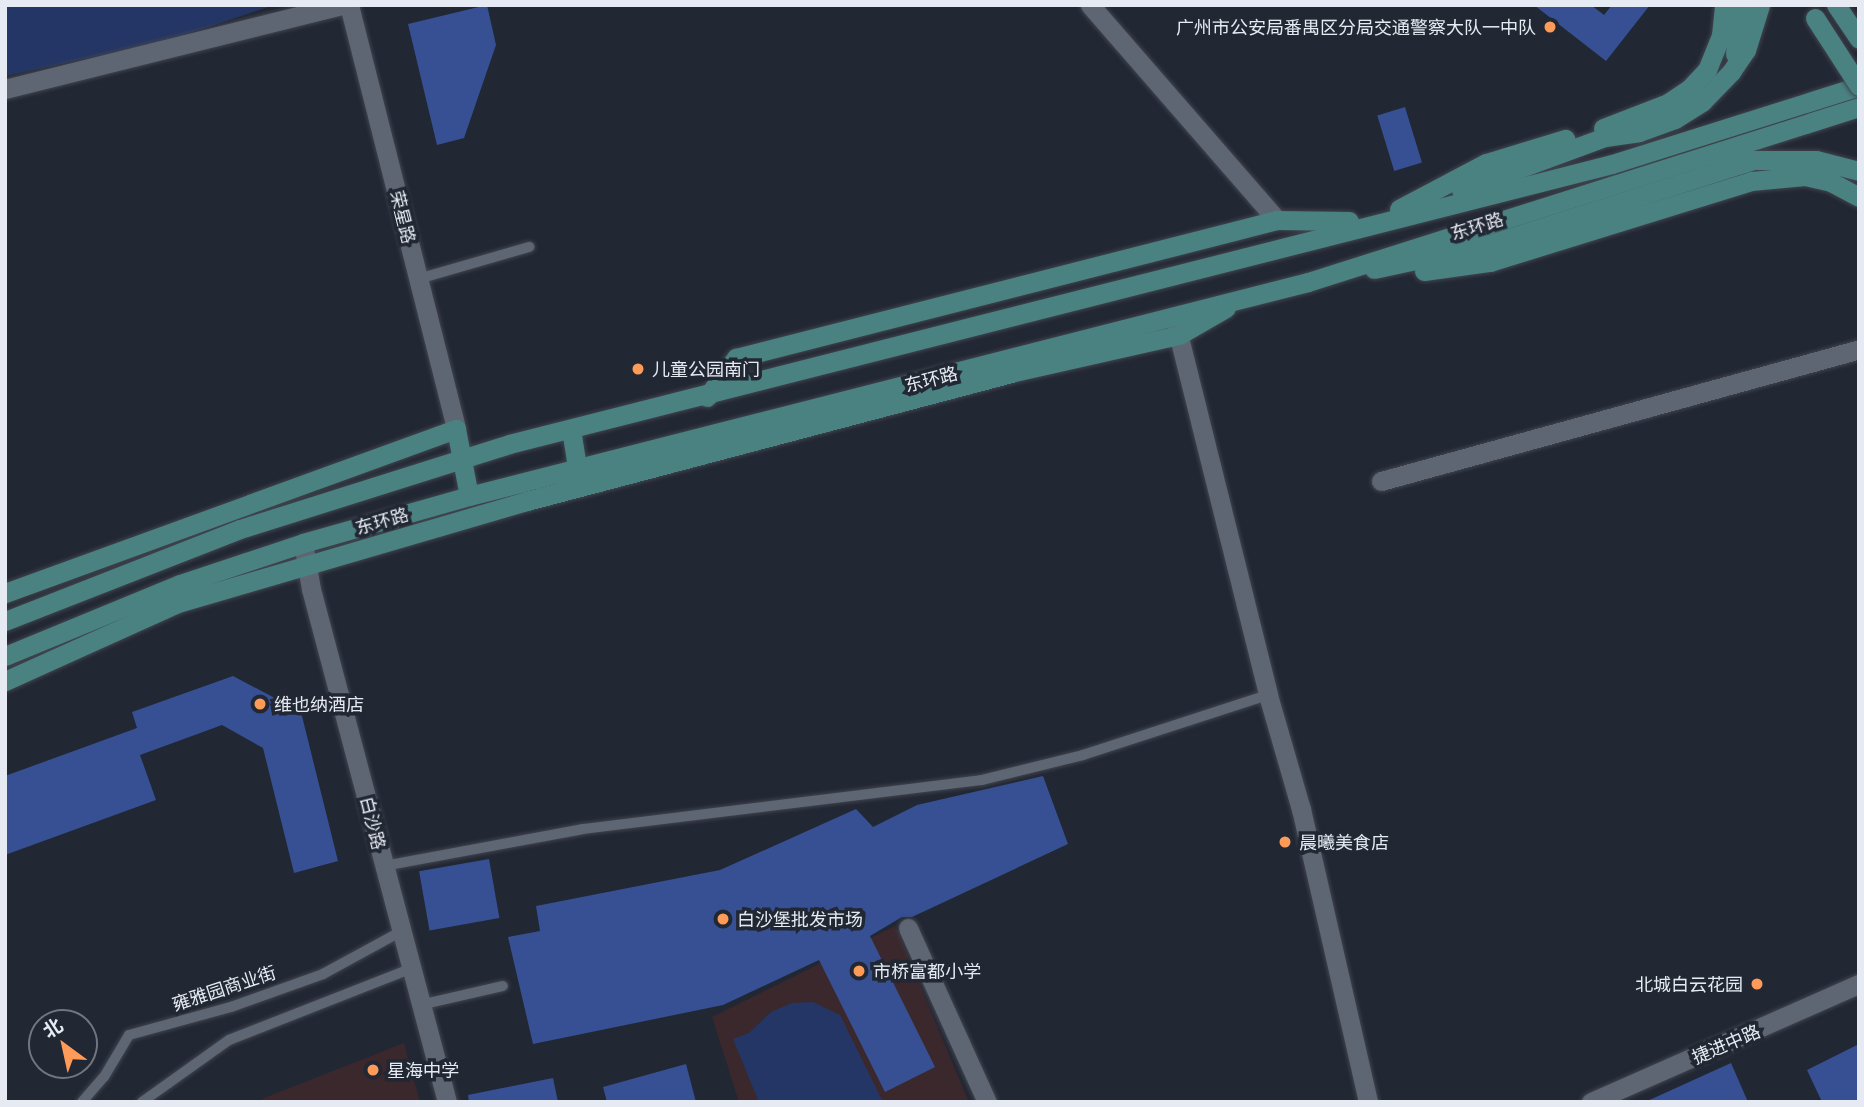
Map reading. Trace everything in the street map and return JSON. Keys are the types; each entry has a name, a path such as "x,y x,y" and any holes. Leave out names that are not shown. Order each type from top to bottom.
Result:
{"main road":[{"path":"1374,222 1486,163 1636,118 1668,103 1707,70 1721,36 1724,5"},
{"path":"1839,8 1859,39"},
{"path":"1810,12 1859,86"},
{"path":"707,397 736,358 1277,220 1374,222 1605,138 1639,132 1675,119 1702,102 1731,72 1750,13"},
{"name":"东环路","path":"5,621 240,529 462,458 707,397 1374,222 1612,164 1859,86"},
{"name":"东环路","path":"5,656 180,584 303,543 577,468 1176,326 1239,299 1308,282 1859,107"},
{"path":"1308,282 1490,244 1753,160 1816,160 1859,171"},
{"path":"1385,268 1431,271 1490,262 1764,179 1804,176 1831,182 1859,197"},
{"path":"5,681 178,603 306,569 527,501 1010,373 1176,326"},
{"path":"456,429 469,496 527,501"},
{"path":"396,480 456,429"},
{"path":"5,593 456,429"},
{"path":"571,429 577,468"}],"street":[{"path":"5,89 341,5"},
{"name":"荣星路","path":"349,5 456,429"},
{"path":"1090,5 1277,220"},
{"path":"1176,326 1268,695 1301,809 1368,1102"},
{"path":"1381,481 1859,349"},
{"name":"白沙路","path":"303,543 306,569 447,1102"},
{"path":"908,928 988,1102"},
{"name":"捷进中路","path":"1591,1102 1859,984"}],"lane":[{"path":"418,279 529,247"},
{"path":"384,866 583,829 982,780 1083,755 1268,695"},
{"name":"雍雅园商业街","path":"82,1102 104,1077 129,1035 231,1007 323,974 400,932"},
{"path":"142,1102 229,1040 410,969"},
{"path":"420,1005 503,986"}],"shaded area":[{"path":"5,5 274,5 163,42 5,76"},
{"name":"市桥富都小学","path":"895,926 969,1102 739,1102 712,1017"},
{"path":"813,1002 840,1015 883,1102 759,1102 733,1039 749,1033 771,1012 792,1003"},
{"name":"星海中学","path":"404,1043 420,1102 260,1102 264,1098"}],"building":[{"path":"487,5 496,45 464,138 437,145 408,24"},
{"path":"1534,5 1591,5 1604,15 1612,5 1650,5 1606,61"},
{"path":"1405,107 1422,162 1394,171 1377,115"},
{"path":"233,676 301,712 338,861 294,873 263,748 222,725 140,755 156,800 5,855 5,776 137,728 132,712"},
{"name":"白沙堡批发市场","path":"1043,776 1068,844 912,917 902,917 870,936 935,1067 885,1092 819,960 723,1005 533,1044 508,937 540,931 536,906 720,870 856,809 873,827 917,805"},
{"path":"489,859 499,918 429,930 419,871"},
{"path":"1859,1044 1859,1102 1822,1102 1807,1070"},
{"path":"1731,1063 1748,1102 1645,1102"},
{"path":"686,1064 696,1102 607,1102 603,1087"},
{"path":"553,1078 558,1102 469,1102 468,1095"}],"place":[{"name":"广州市公安局番禺区分局交通警察大队一中队","path":"1550,27"},
{"name":"儿童公园南门","path":"638,369"},
{"name":"维也纳酒店","path":"260,704"},
{"name":"晨曦美食店","path":"1285,842"},
{"name":"白沙堡批发市场","path":"723,919"},
{"name":"市桥富都小学","path":"859,971"},
{"name":"北城白云花园","path":"1757,984"},
{"name":"星海中学","path":"373,1070"}]}
